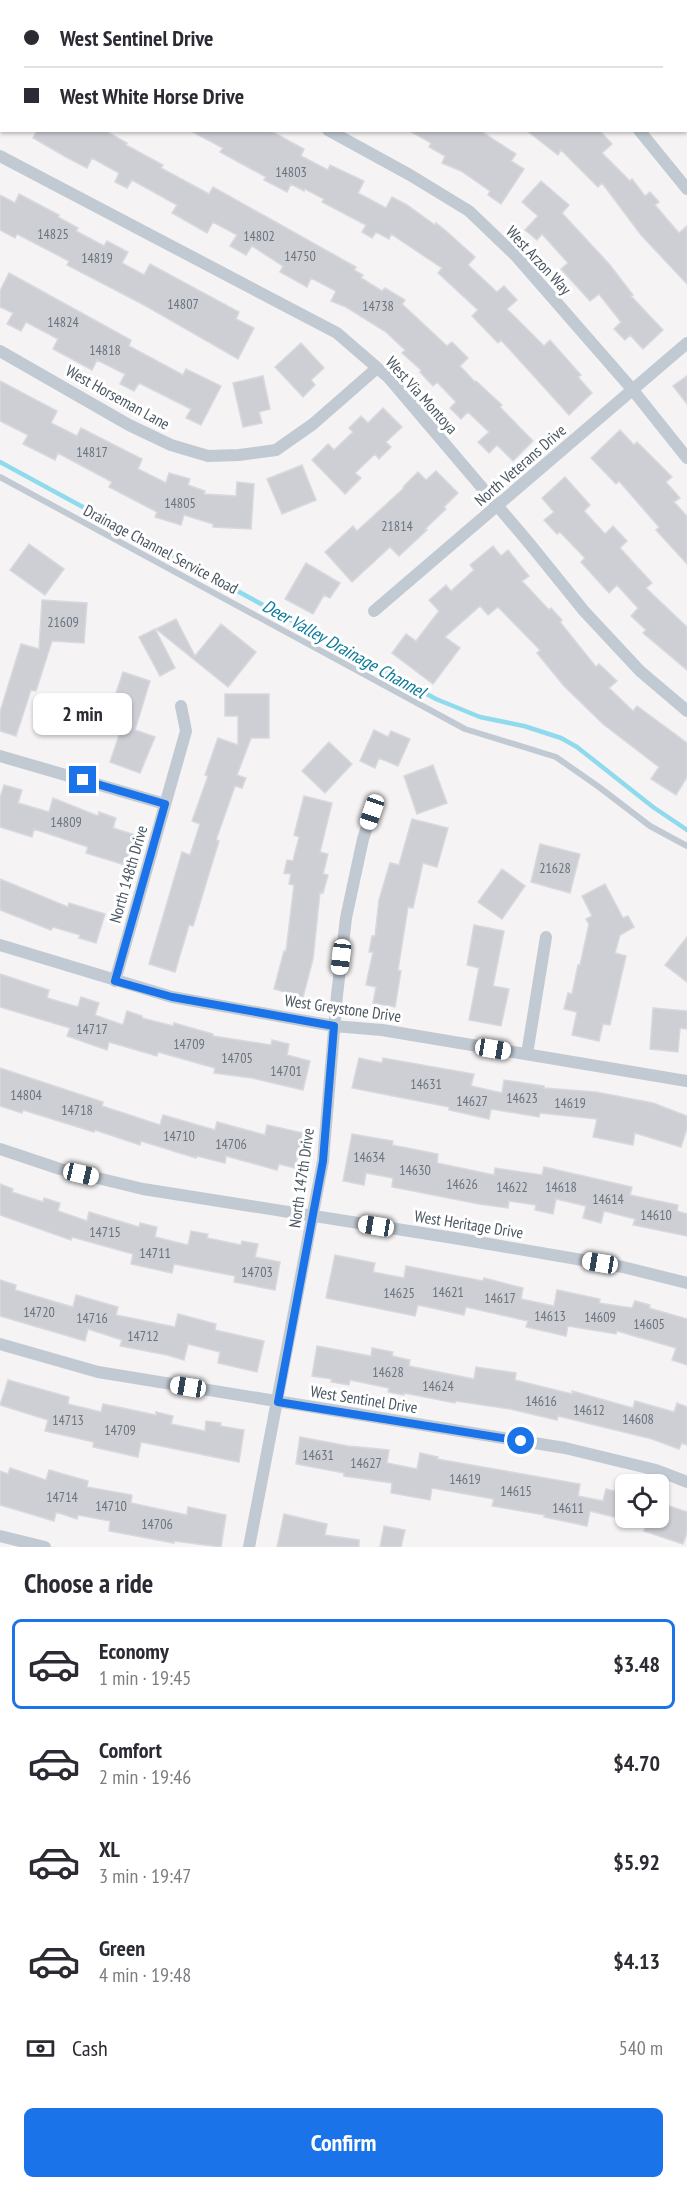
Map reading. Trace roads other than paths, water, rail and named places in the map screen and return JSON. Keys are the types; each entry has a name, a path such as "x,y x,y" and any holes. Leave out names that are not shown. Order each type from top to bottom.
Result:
{"street":[{"name":"West Arzon Way","path":"332,132 469,211 516,255 632,389 687,458"},
{"path":"644,132 687,189"},
{"name":"West Via Montoya","path":"0,156 337,333 389,378 530,543 584,611 632,663 687,711"},
{"name":"North Veterans Drive","path":"374,611 687,343"},
{"name":"West Horseman Lane","path":"0,351 129,425 171,445 208,456 276,450 313,424 377,368"},
{"name":"North 148th Drive","path":"115,981 186,731 181,706"},
{"path":"0,756 165,804"},
{"name":"North 147th Drive","path":"249,1547 314,1216 323,1161 345,918 363,839 372,812"},
{"path":"527,1054 546,937"},
{"name":"West Greystone Drive","path":"0,945 172,997 334,1026 382,1030 687,1081"},
{"name":"West Heritage Drive","path":"0,1149 60,1169 143,1189 612,1265 687,1282"},
{"name":"West Sentinel Drive","path":"0,1344 98,1372 566,1448 656,1470 687,1482"},
{"path":"0,1536 45,1547"}],"lane":[{"name":"Drainage Channel Service Road","path":"0,477 465,729 556,757 650,826 687,846"}],"waterway":[{"name":"Deer Valley Drainage Channel","path":"0,462 436,699 480,717 524,726 561,738 577,747 653,807 687,830"}]}
